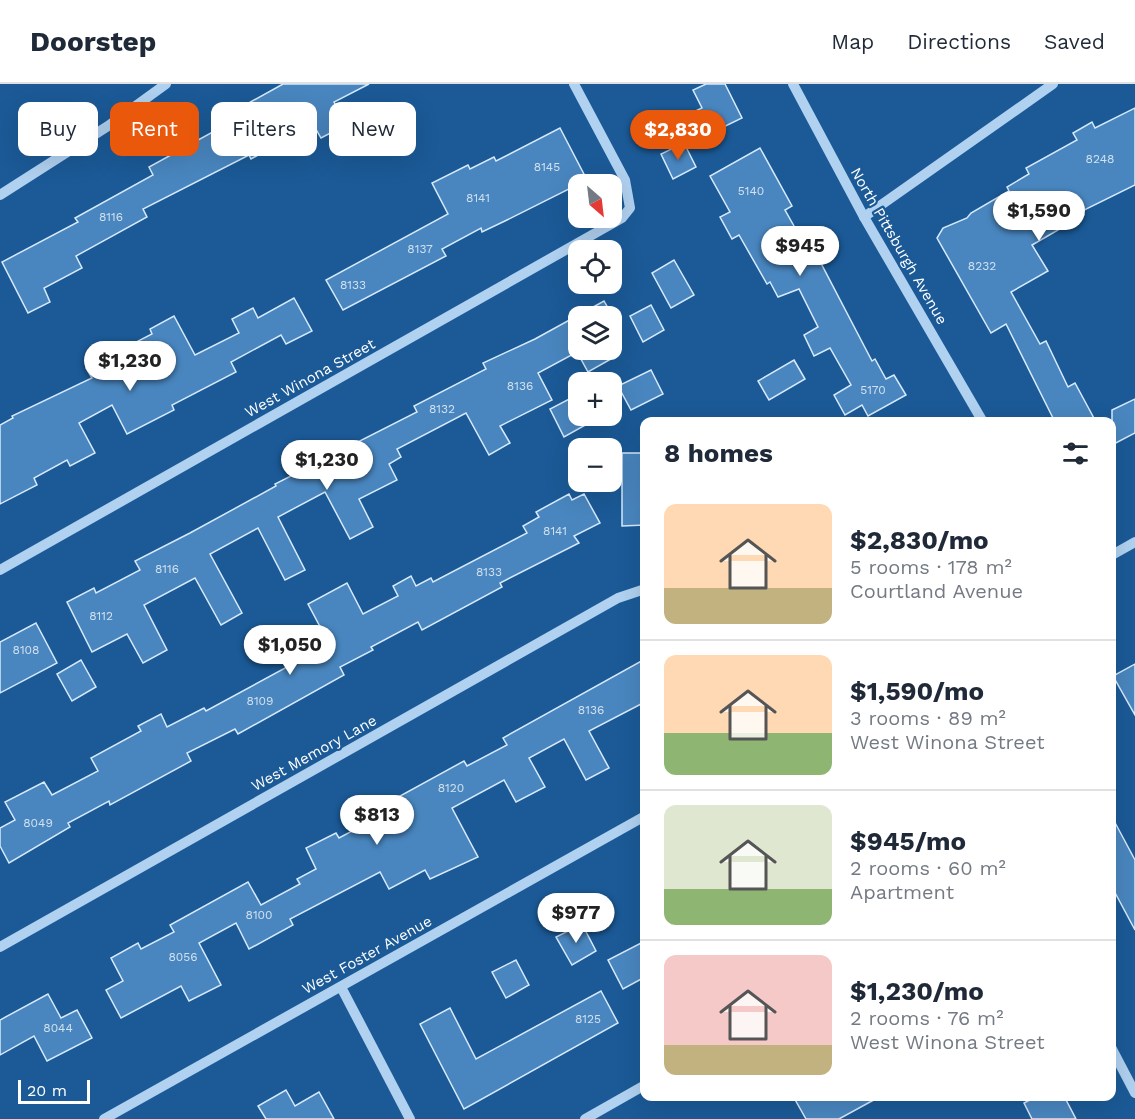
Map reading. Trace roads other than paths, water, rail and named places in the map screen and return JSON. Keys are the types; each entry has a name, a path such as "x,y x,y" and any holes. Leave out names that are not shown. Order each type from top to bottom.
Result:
{"street":[{"path":"0,195 108,126 166,84"},
{"name":"West Winona Street","path":"0,570 609,227 630,208 625,180 574,84"},
{"name":"North Pittsburgh Avenue","path":"793,84 864,217 980,417"},
{"path":"864,217 1053,84"},
{"path":"1116,553 1135,542"},
{"name":"West Memory Lane","path":"0,947 618,598 640,590"},
{"name":"West Foster Avenue","path":"104,1119 640,819"},
{"path":"340,987 410,1119"},
{"path":"1116,1057 1135,1093"},
{"path":"585,1119 640,1088"}]}
